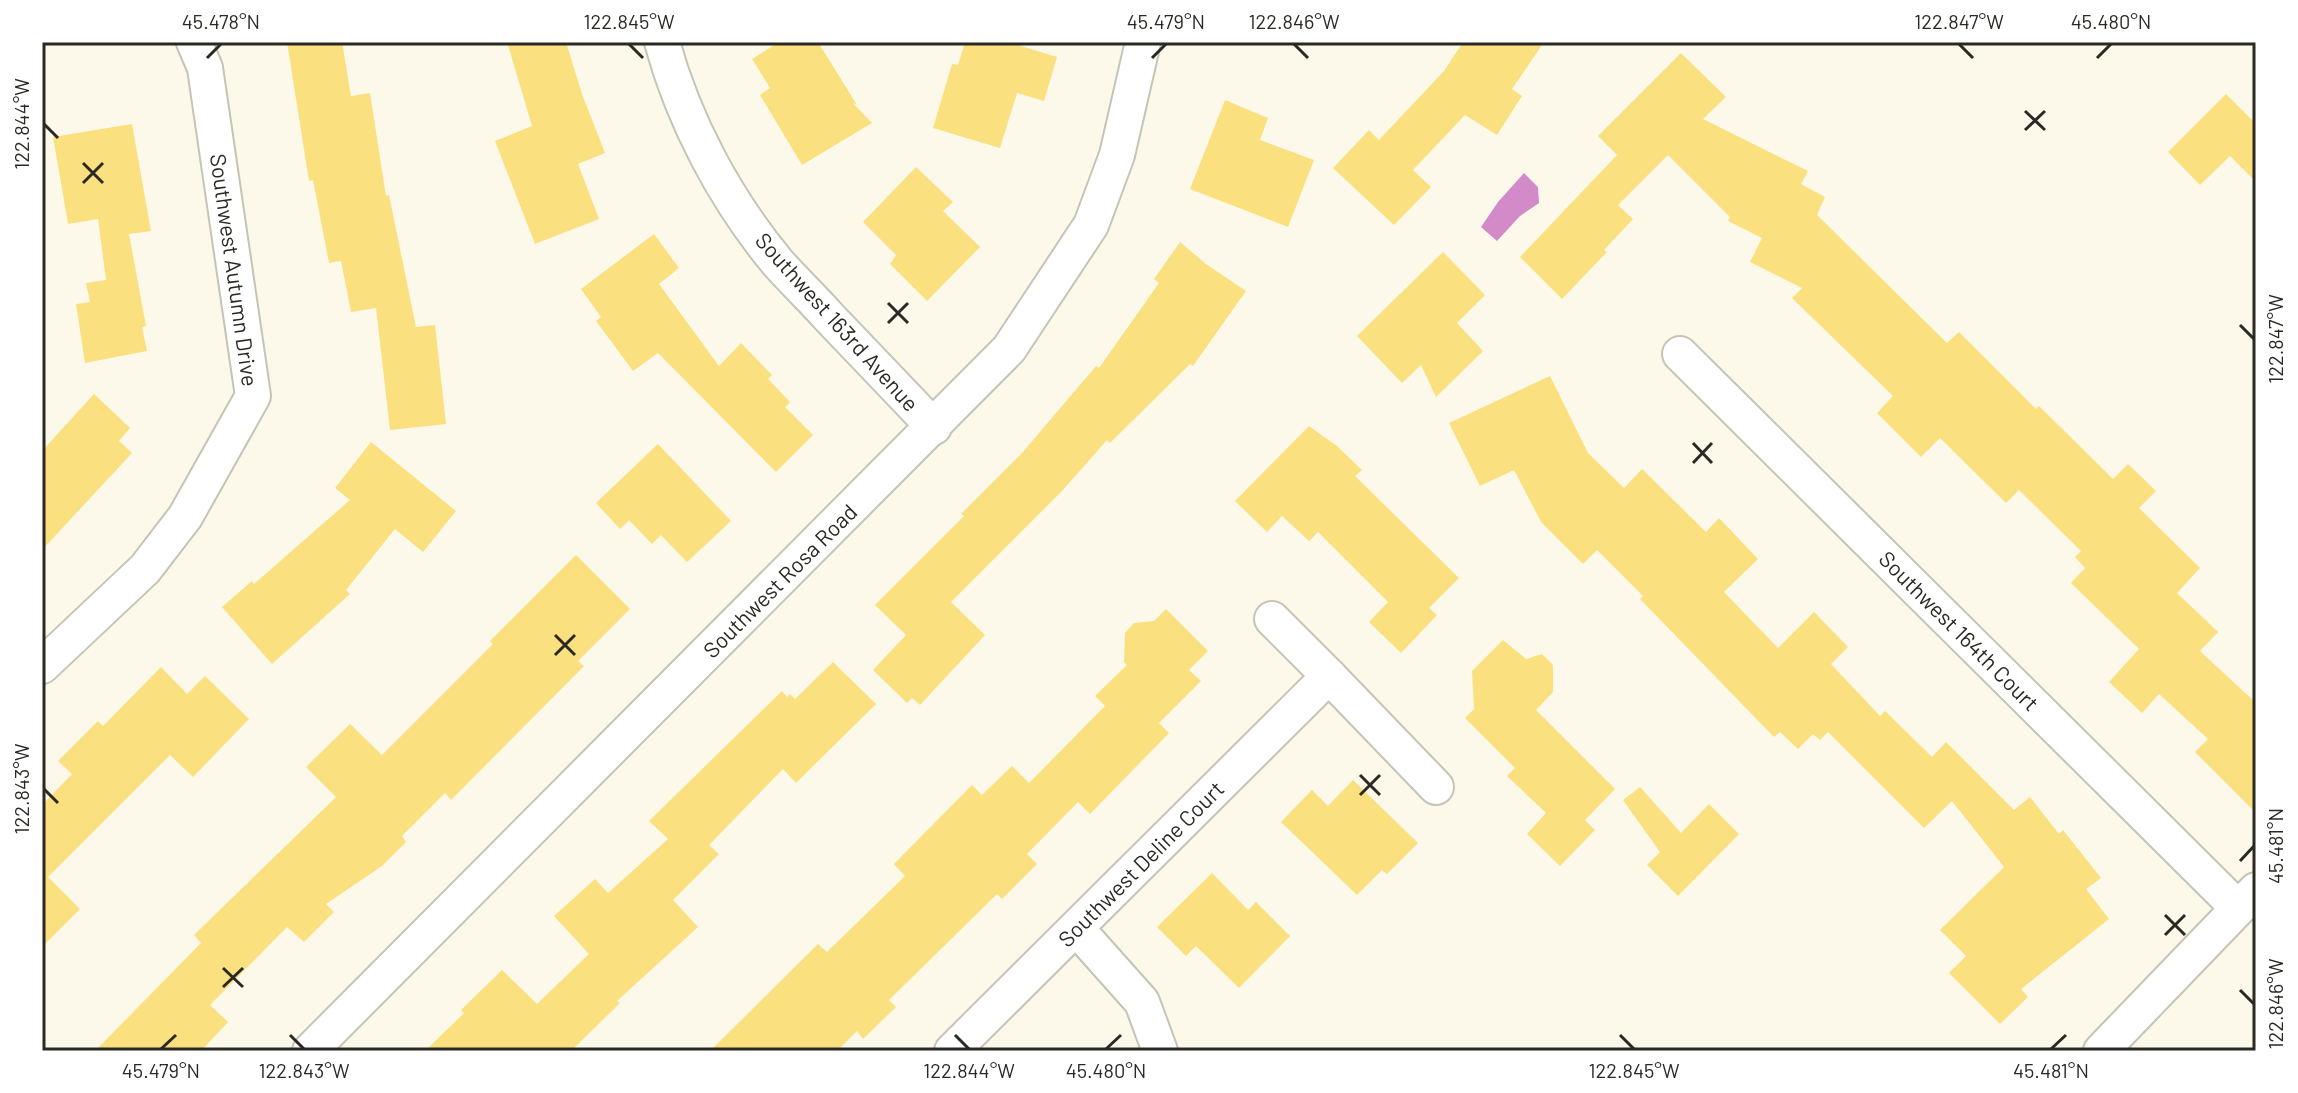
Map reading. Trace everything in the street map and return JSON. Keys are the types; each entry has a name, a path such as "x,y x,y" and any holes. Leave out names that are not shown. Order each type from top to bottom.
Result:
{"street":[{"name":"Southwest Autumn Drive","path":"42,666 145,569 185,517 253,396 205,68 194,42"},
{"name":"Southwest 163rd Avenue","path":"662,42 686,109 706,151 752,229 779,264 934,427"},
{"name":"Southwest Rosa Road","path":"310,1051 1009,349 1091,225 1117,155 1143,42"},
{"name":"Southwest 164th Court","path":"1680,354 2247,899"},
{"path":"1272,619 1436,787"},
{"name":"Southwest Deline Court","path":"952,1051 1329,676"},
{"path":"2101,1051 2247,899"},
{"path":"1077,929 1142,1002 1160,1051"}],"shaded area":[{"path":"1524,173 1538,187 1539,203 1520,216 1497,241 1481,227"}],"building":[{"path":"287,42 342,42 351,96 370,93 386,196 389,195 416,327 435,325 446,424 390,430 376,308 351,312 341,261 329,263 313,180 309,181"},
{"path":"507,42 566,42 605,153 578,164 599,219 535,244 495,141 532,126"},
{"path":"779,42 818,42 857,105 853,103 872,123 802,165 760,95 770,88 752,59"},
{"path":"965,42 1008,42 1057,57 1044,101 1017,93 1000,148 933,128 952,64 958,65"},
{"path":"1463,42 1544,42 1512,89 1522,96 1497,135 1465,115 1413,170 1431,187 1394,225 1333,168 1369,130 1379,140 1444,71"},
{"path":"1681,53 1726,97 1703,119 1808,171 1801,184 1825,197 1817,215 1947,343 1959,332 2036,409 2039,406 2113,479 2128,464 2156,491 2139,508 2200,568 2177,593 2218,632 2200,651 2256,703 2256,813 2195,752 2208,739 2159,694 2142,713 2109,682 2139,649 2071,583 2085,568 2075,557 2081,551 2019,490 2006,503 1940,438 1921,457 1877,413 1893,396 1792,298 1802,288 1750,262 1762,238 1728,221 1730,217 1668,155 1618,205 1633,219 1604,250 1607,252 1562,299 1520,257 1617,155 1598,136"},
{"path":"2226,94 2256,124 2256,182 2230,156 2200,185 2168,152"},
{"path":"1225,100 1268,118 1260,140 1314,160 1288,227 1190,189"},
{"path":"132,124 151,231 129,234 146,326 142,327 147,351 85,363 76,304 90,302 86,283 106,280 98,219 68,224 53,137"},
{"path":"916,167 953,202 943,211 980,247 927,301 890,264 896,255 863,222"},
{"path":"654,234 679,268 659,284 719,366 741,343 772,375 768,379 790,402 785,407 813,435 776,472 658,353 633,371 596,321 601,317 581,289"},
{"path":"1180,242 1246,291 1193,366 1190,364 1110,443 1107,440 1062,491 951,602 985,635 920,705 912,698 907,703 873,670 906,635 875,605 964,516 961,514 1022,453 1096,366 1099,368 1159,283 1154,279"},
{"path":"1443,252 1485,295 1457,323 1483,351 1436,397 1421,365 1402,383 1357,336"},
{"path":"1550,376 1588,453 1624,488 1642,469 1706,532 1719,518 1758,559 1724,592 1778,648 1814,612 1848,647 1831,664 1880,716 1885,711 1932,757 1946,742 2014,810 2030,797 2059,834 2063,830 2101,878 2086,889 2109,919 2021,989 2028,997 2000,1024 1949,973 1966,956 1940,930 2004,867 1952,801 1924,828 1828,732 1820,740 1813,734 1798,749 1780,732 1774,737 1640,599 1643,596 1597,550 1583,564 1541,522 1514,470 1480,486 1449,423"},
{"path":"94,394 130,428 119,441 132,453 42,550 42,451"},
{"path":"1309,426 1337,446 1362,470 1355,476 1459,578 1429,608 1437,615 1401,653 1369,622 1388,602 1318,532 1309,541 1282,516 1267,532 1235,501"},
{"path":"371,442 456,511 423,552 395,529 346,590 350,594 272,664 222,607 252,581 254,584 350,500 335,488"},
{"path":"658,444 731,521 687,562 661,535 652,544 629,520 620,529 596,503"},
{"path":"576,555 630,609 578,661 584,666 451,800 445,793 402,836 406,842 382,866 326,904 334,912 304,942 287,927 210,1005 228,1022 201,1051 95,1051 201,943 194,935 336,797 306,767 350,724 382,755"},
{"path":"1166,609 1208,651 1189,670 1201,681 1159,723 1169,733 1090,814 1078,802 1027,854 1037,864 1002,899 997,894 889,1000 896,1007 863,1039 857,1031 837,1051 710,1051 818,944 827,952 905,876 894,864 972,785 982,795 1012,766 1029,783 1105,706 1095,696 1127,665 1124,662 1125,633 1134,623 1154,621"},
{"path":"1503,640 1526,659 1542,654 1553,665 1553,692 1536,710 1615,789 1585,820 1595,830 1560,866 1527,834 1546,813 1507,776 1515,768 1465,718 1474,709 1472,671"},
{"path":"833,662 876,704 796,783 783,769 709,845 719,854 673,900 698,927 617,1001 620,1003 571,1051 425,1051 502,970 537,1004 589,954 554,916 595,879 608,893 668,839 649,821 782,691 787,697 790,694 795,699"},
{"path":"161,667 187,694 205,676 249,719 193,777 170,755 48,877 80,909 42,947 42,805 72,774 58,761 98,721 103,726"},
{"path":"1353,780 1418,843 1387,874 1382,870 1357,895 1281,822 1312,790 1328,806"},
{"path":"1640,787 1681,833 1709,804 1739,834 1678,896 1647,865 1660,852 1623,800"},
{"path":"1212,873 1248,910 1256,902 1290,936 1239,988 1196,946 1186,956 1157,927"}]}
